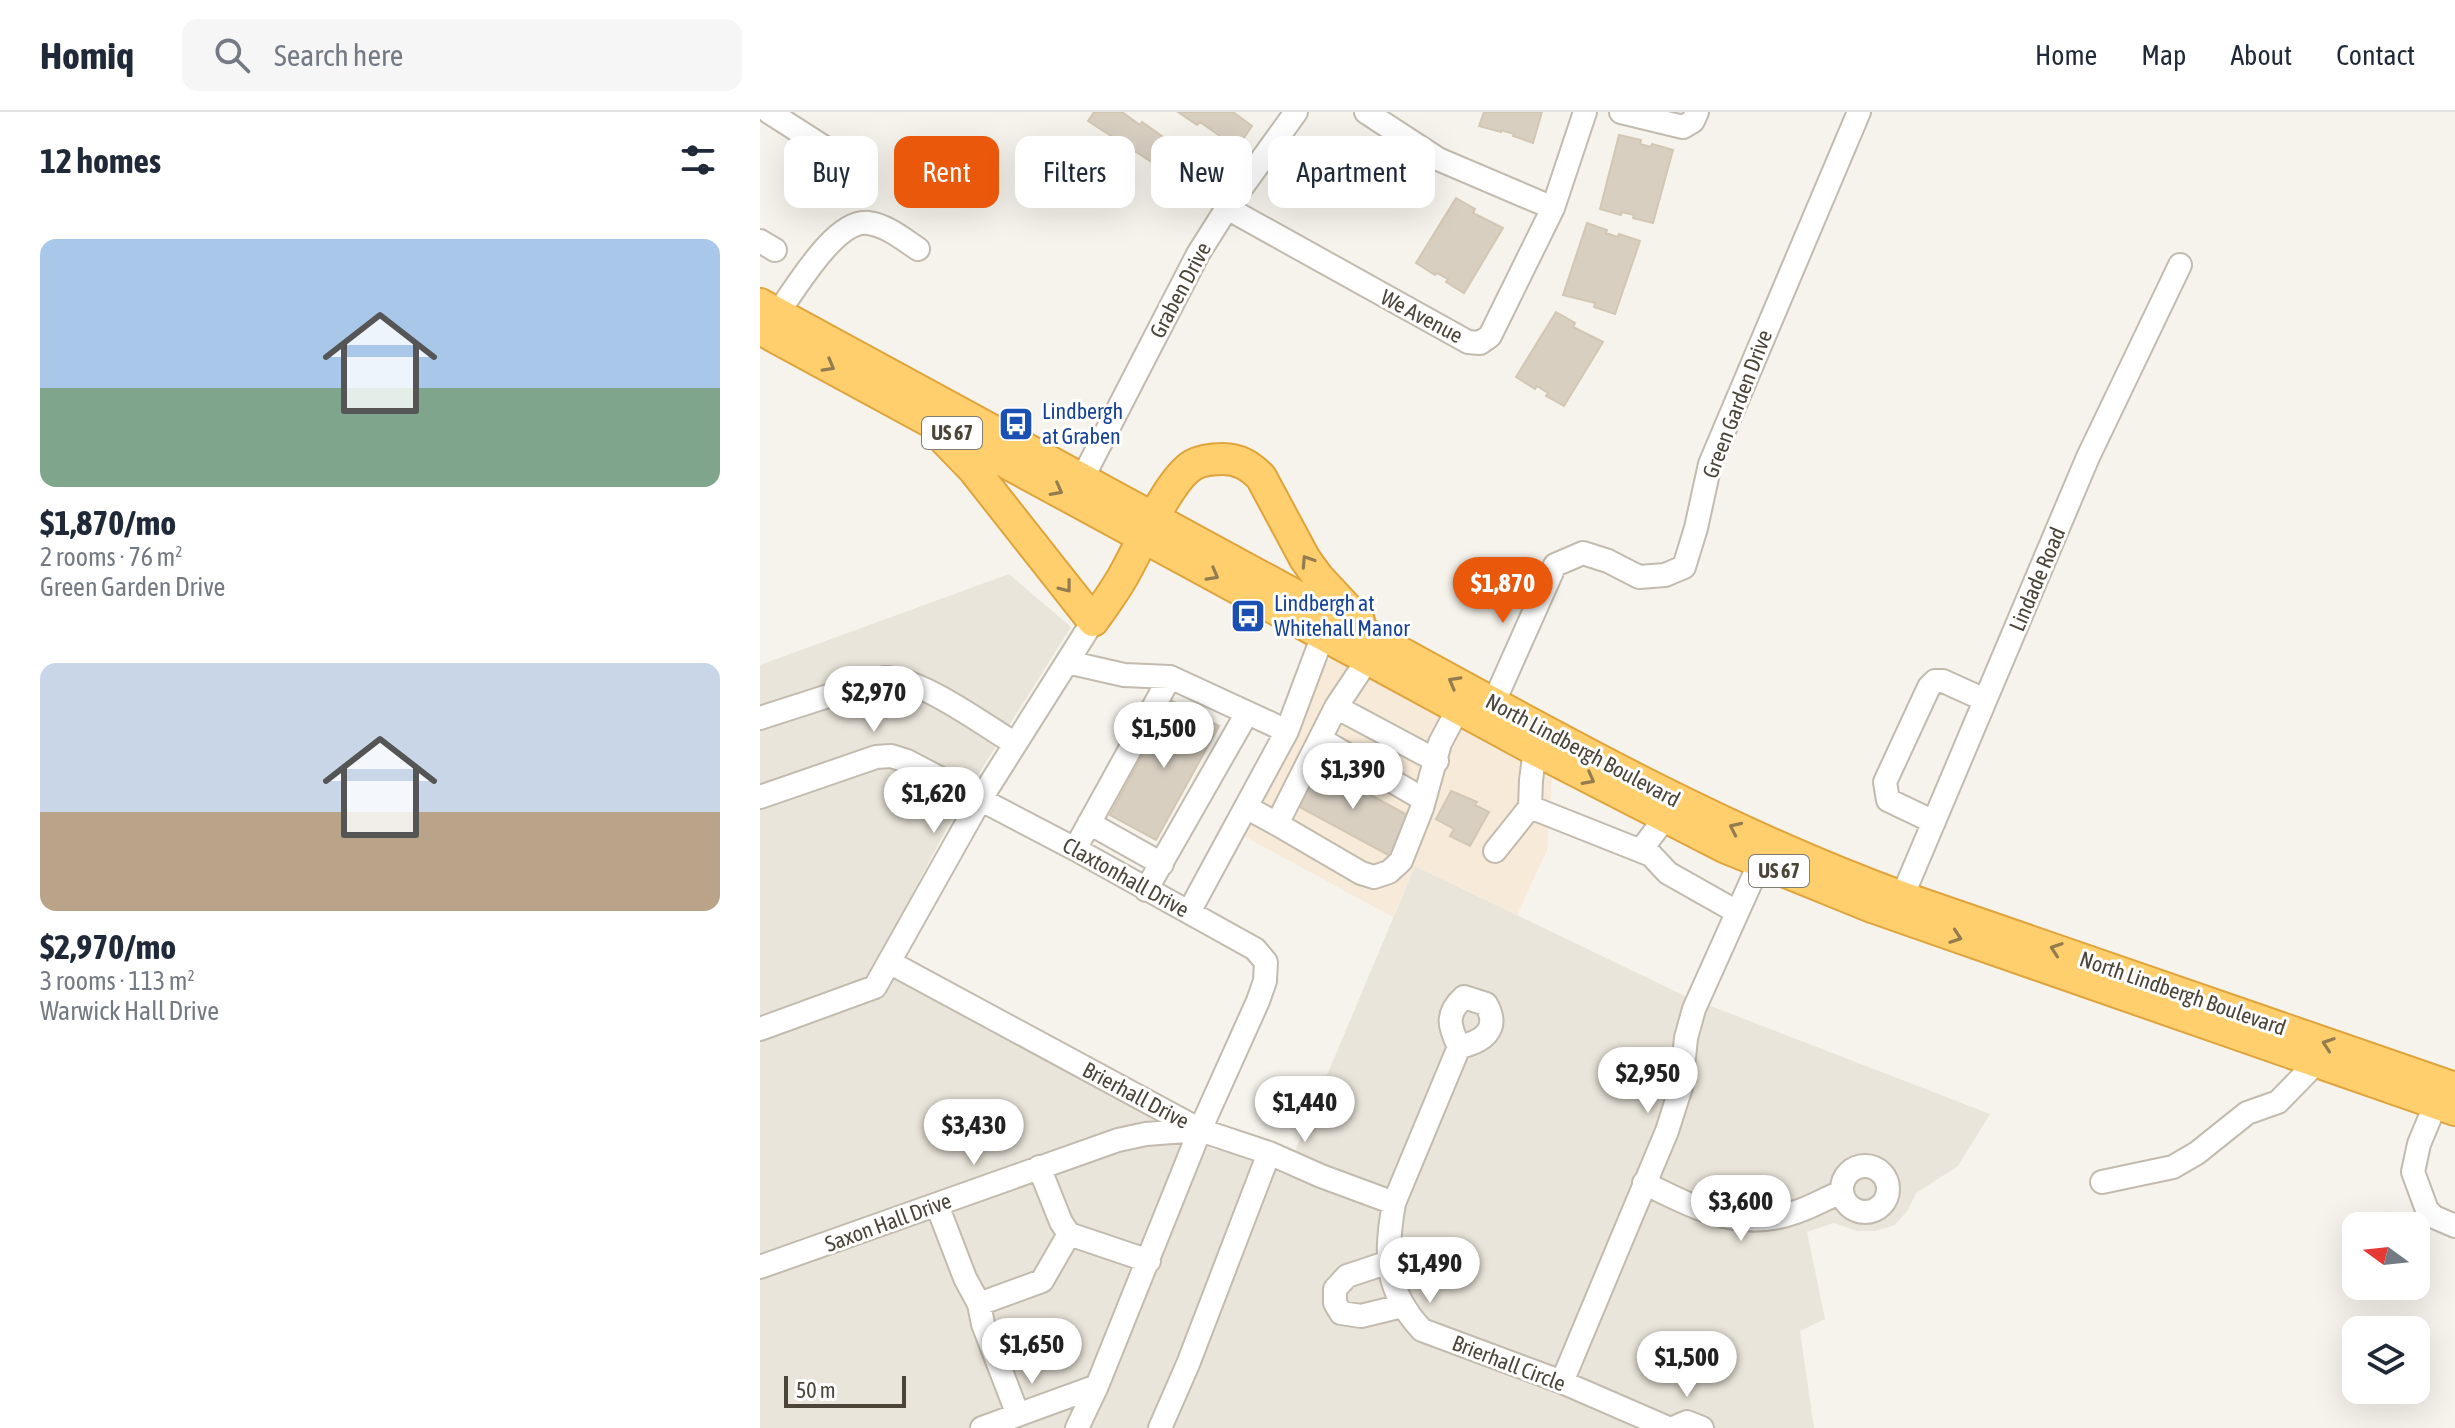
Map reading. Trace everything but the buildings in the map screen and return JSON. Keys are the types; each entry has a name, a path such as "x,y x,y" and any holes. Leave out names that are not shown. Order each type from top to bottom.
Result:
{"highway":[{"name":"North Lindbergh Boulevard","path":"764,321 1082,479 1150,528 1323,635 1372,650 1458,709 1665,818 1760,862 1872,907 2317,1062 2449,1100"},
{"name":"North Lindbergh Boulevard","path":"764,321 926,419 1150,528 1372,650 1493,704 1738,830 1847,877 2449,1100"},
{"path":"926,419 973,469 1093,621 1123,577 1181,475 1203,461 1229,459 1251,467 1270,491 1288,530 1318,577 1372,650"}],"street":[{"path":"769,112 806,136"},
{"name":"Graben Drive","path":"1252,173 1296,112"},
{"path":"1366,112 1438,159 1553,208"},
{"name":"We Avenue","path":"1227,208 1468,342 1480,343 1490,336 1553,208 1585,112"},
{"path":"1621,112 1683,127 1693,121 1697,112"},
{"name":"Green Garden Drive","path":"1493,704 1555,565 1583,553 1608,561 1639,577 1665,575 1684,567 1710,464 1859,112"},
{"name":"Graben Drive","path":"1082,479 1198,254 1227,208"},
{"path":"764,321 829,244 852,225 868,223 895,233 918,249"},
{"name":"Lindade Road","path":"1902,897 2088,457 2180,265"},
{"path":"760,1029 875,987 980,800 1093,621"},
{"path":"1189,912 1287,731 1323,635"},
{"path":"1277,824 1334,711 1372,650"},
{"path":"1067,662 1124,675 1170,677 1287,731"},
{"path":"1075,849 1170,677"},
{"path":"760,718 884,678 898,678 929,691 1014,743"},
{"path":"1934,822 1888,800 1885,782 1929,687 1935,681 1943,681 1985,700"},
{"path":"1300,699 1334,711 1437,761"},
{"path":"1246,807 1361,873 1374,877 1389,872 1401,861 1437,761 1440,743 1458,709"},
{"path":"1146,890 1247,713"},
{"path":"1320,739 1423,799"},
{"path":"1495,851 1530,807 1535,750"},
{"name":"Claxtonhall Drive","path":"760,797 876,757 891,756 907,761 1075,849 1255,949 1266,962 1265,981 1200,1130"},
{"path":"1530,807 1651,855 1668,873 1737,912"},
{"path":"1641,850 1665,818"},
{"path":"1089,823 1162,864"},
{"path":"1562,1382 1667,1131 1681,1087 1686,1038 1694,1009 1760,862"},
{"name":"Brierhall Drive","path":"889,962 1200,1130 1269,1153 1394,1203"},
{"name":"Brierhall Circle","path":"1459,1047 1394,1203 1389,1231 1389,1262 1402,1306 1422,1330 1562,1382 1670,1428 1687,1422 1702,1428"},
{"path":"2102,1182 2173,1167 2197,1153 2247,1113 2278,1102 2317,1062"},
{"path":"2449,1100 2419,1144 2413,1172 2427,1210 2434,1217 2455,1226"},
{"path":"1077,1428 1149,1261 1200,1130"},
{"name":"Saxon Hall Drive","path":"760,1267 1132,1137 1200,1130"},
{"path":"1160,1428 1188,1364 1269,1153"},
{"path":"1039,1167 1069,1234 1149,1261"},
{"path":"1644,1183 1709,1213 1746,1220 1777,1218 1798,1212 1842,1192"},
{"path":"937,1205 965,1278 979,1304 983,1324 1031,1418"},
{"path":"979,1304 1042,1281 1069,1234"},
{"path":"1389,1262 1347,1276 1335,1289 1335,1303 1341,1313 1361,1316 1402,1306"},
{"path":"982,1428 1031,1418 1097,1386"}],"shaded area":[{"path":"1009,574 1071,627 959,805 875,965 1214,1150 1234,1149 1285,1175 1415,866 1685,996 1990,1114 1958,1166 1916,1193 1908,1210 1895,1225 1875,1231 1857,1231 1834,1223 1807,1232 1825,1319 1800,1331 1814,1428 760,1428 760,665"},
{"path":"1335,656 1552,779 1547,850 1517,915 1415,866 1393,917 1244,836 1318,677 1327,661"}],"place":[{"name":"Lindbergh at Graben","path":"1016,424"},
{"name":"Lindbergh at Whitehall Manor","path":"1248,616"}]}
